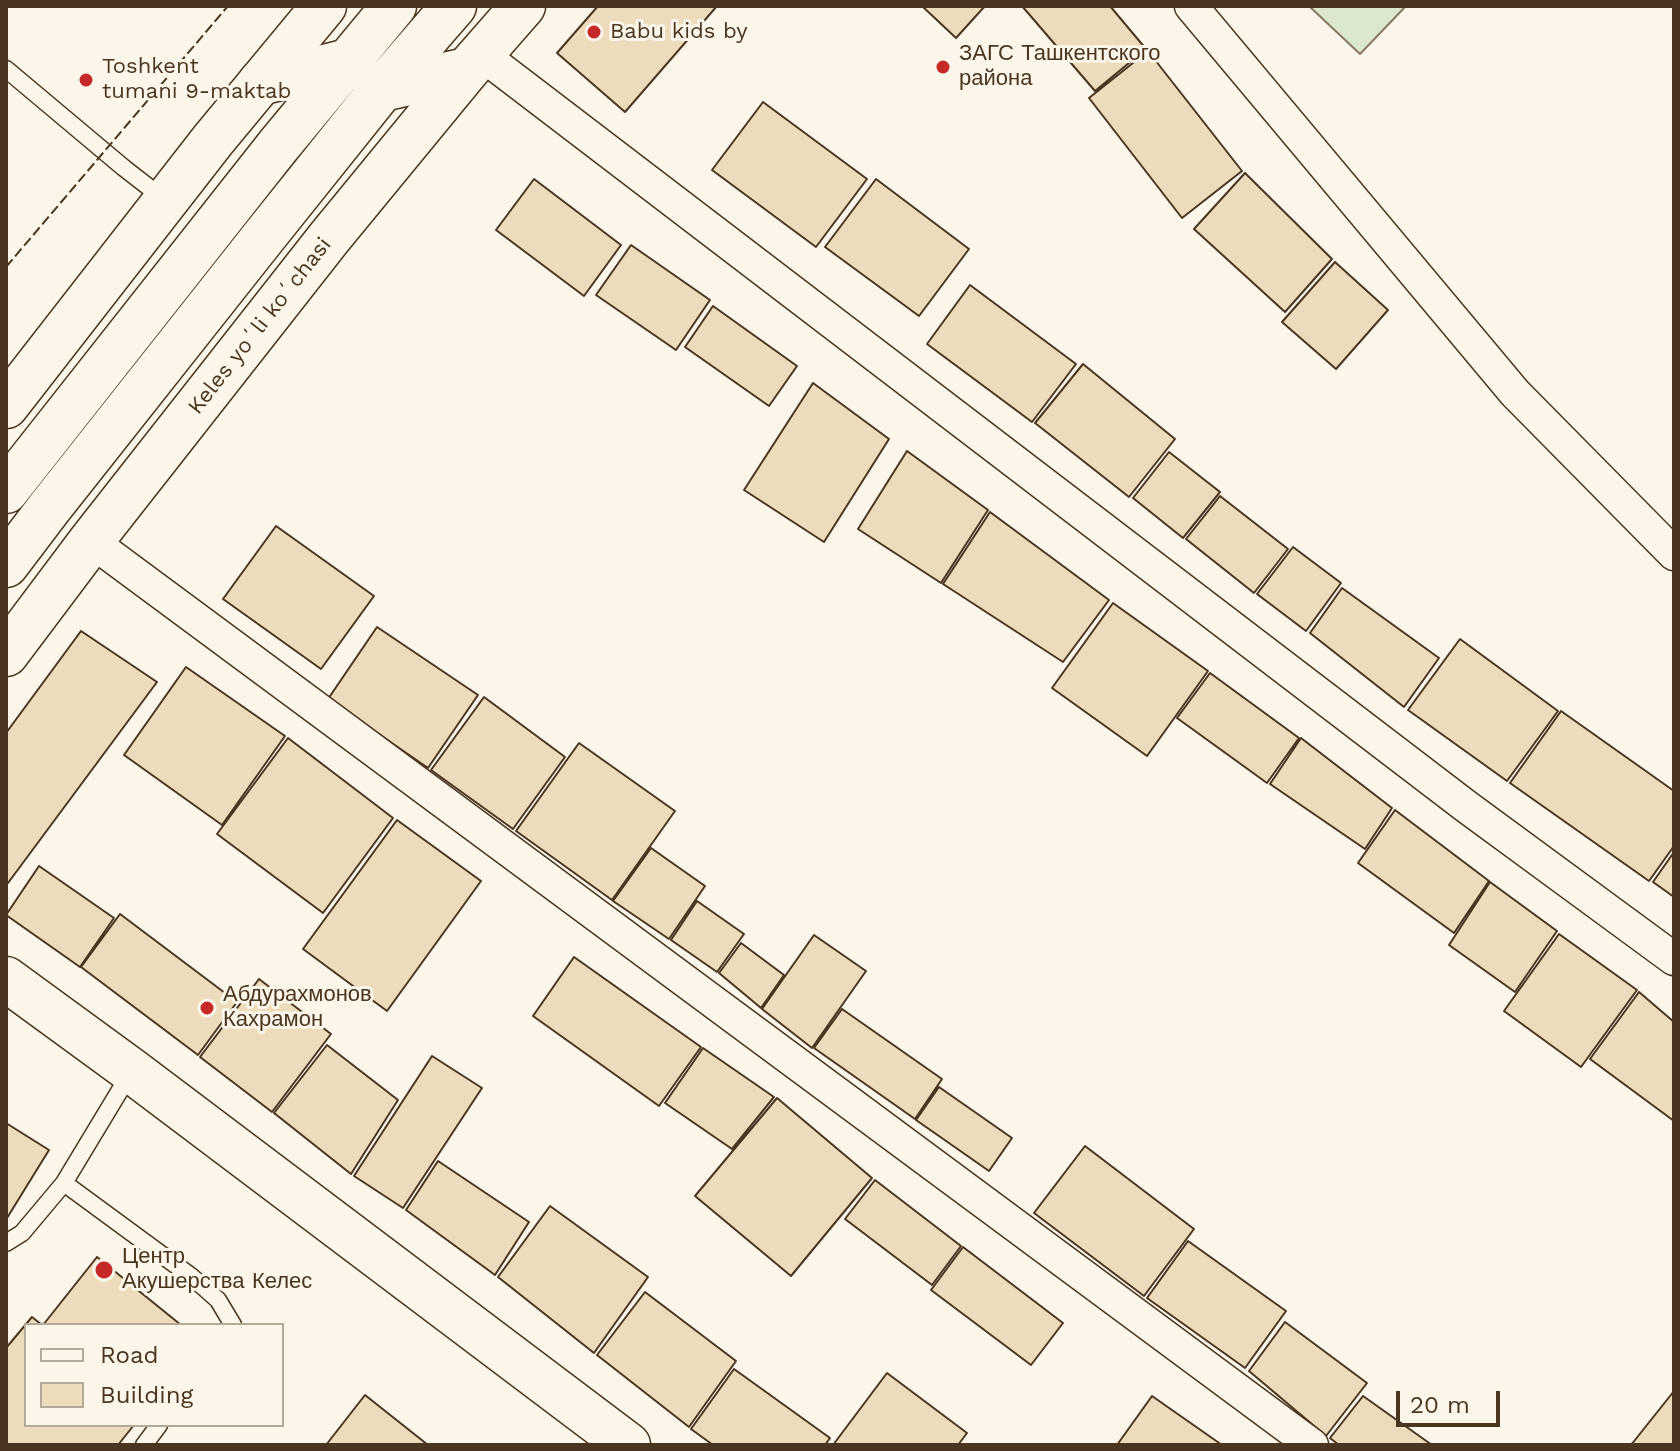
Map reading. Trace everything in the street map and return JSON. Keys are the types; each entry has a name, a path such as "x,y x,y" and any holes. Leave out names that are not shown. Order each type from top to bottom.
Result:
{"street":[{"path":"6,406 165,200 324,6"},
{"path":"6,491 278,146 394,6"},
{"path":"6,565 382,89 454,6"},
{"name":"Keles yoʻli koʻchasi","path":"6,654 329,238 523,6"},
{"path":"1191,6 1515,393 1674,554"},
{"path":"260,83 348,61"},
{"path":"382,89 474,62 1674,959"},
{"path":"91,541 1312,1445"},
{"path":"6,979 628,1445"}],"lane":[{"path":"6,69 165,200"},
{"path":"6,1243 22,1233 64,1183 132,1071"},
{"path":"64,1183 192,1277 218,1300 232,1323"},
{"path":"144,1445 158,1427"}],"green space":[{"path":"1309,6 1406,6 1360,54"}],"building":[{"path":"598,6 717,6 625,112 557,53"},
{"path":"922,6 985,6 956,38"},
{"path":"1022,6 1110,6 1146,49 1095,91"},
{"path":"1148,51 1242,171 1182,218 1089,98"},
{"path":"763,102 867,179 816,247 712,170"},
{"path":"1245,173 1332,259 1285,312 1194,229"},
{"path":"534,179 621,245 584,296 496,230"},
{"path":"876,179 969,249 919,316 825,247"},
{"path":"631,245 710,300 676,350 596,295"},
{"path":"1335,262 1388,310 1336,369 1282,322"},
{"path":"970,285 1076,364 1032,422 927,344"},
{"path":"713,306 797,366 769,406 685,347"},
{"path":"1083,364 1175,439 1129,497 1035,423"},
{"path":"813,383 889,439 824,542 744,490"},
{"path":"907,451 988,510 941,583 858,529"},
{"path":"1169,452 1220,492 1183,538 1133,498"},
{"path":"1220,496 1288,549 1254,593 1186,539"},
{"path":"990,512 1109,600 1063,662 943,584"},
{"path":"276,526 374,596 321,669 223,599"},
{"path":"1293,547 1341,583 1306,631 1257,594"},
{"path":"1342,588 1439,658 1404,707 1310,633"},
{"path":"1113,603 1208,671 1147,756 1052,688"},
{"path":"377,627 478,695 428,768 328,699"},
{"path":"81,631 157,682 8,883 6,733"},
{"path":"1460,639 1558,711 1507,781 1408,710"},
{"path":"186,667 285,736 222,825 124,755"},
{"path":"1210,673 1299,738 1267,783 1177,718"},
{"path":"484,697 565,757 513,829 431,770"},
{"path":"1561,711 1674,791 1674,846 1649,881 1510,783"},
{"path":"288,738 393,818 323,913 217,834"},
{"path":"1301,738 1392,808 1365,849 1270,784"},
{"path":"579,743 675,811 612,900 516,831"},
{"path":"1395,810 1489,881 1454,933 1358,863"},
{"path":"397,820 481,881 387,1011 303,949"},
{"path":"651,848 705,886 669,939 613,901"},
{"path":"1674,852 1674,897 1653,882"},
{"path":"39,866 114,918 80,967 6,915"},
{"path":"1490,882 1557,931 1515,992 1449,945"},
{"path":"697,901 744,934 717,972 671,940"},
{"path":"120,914 237,1002 198,1055 81,967"},
{"path":"1559,934 1637,990 1581,1067 1504,1011"},
{"path":"814,935 866,971 812,1048 762,1009"},
{"path":"741,943 784,975 761,1008 719,973"},
{"path":"574,957 701,1047 659,1106 533,1016"},
{"path":"259,979 331,1034 272,1112 200,1057"},
{"path":"1639,992 1674,1022 1674,1121 1590,1059"},
{"path":"842,1009 942,1079 915,1119 814,1048"},
{"path":"327,1045 398,1100 351,1174 274,1113"},
{"path":"703,1048 774,1097 732,1149 665,1103"},
{"path":"432,1056 482,1088 403,1208 354,1176"},
{"path":"939,1087 1012,1138 989,1171 916,1120"},
{"path":"777,1098 872,1178 791,1276 695,1196"},
{"path":"6,1123 49,1150 7,1218 6,1217"},
{"path":"1085,1146 1194,1229 1144,1296 1034,1213"},
{"path":"438,1161 529,1222 495,1275 406,1210"},
{"path":"875,1180 961,1246 932,1285 845,1219"},
{"path":"550,1206 648,1277 594,1353 498,1277"},
{"path":"1188,1241 1286,1311 1245,1368 1147,1298"},
{"path":"963,1247 1063,1323 1031,1365 931,1290"},
{"path":"97,1257 179,1323 45,1323"},
{"path":"645,1292 736,1361 689,1427 597,1355"},
{"path":"1285,1322 1367,1383 1326,1436 1249,1371"},
{"path":"24,1327 24,1427 132,1427 118,1445 6,1445 6,1348"},
{"path":"734,1369 830,1438 825,1445 713,1445 691,1429"},
{"path":"887,1373 967,1433 958,1445 833,1445"},
{"path":"1674,1391 1674,1445 1631,1445"},
{"path":"365,1395 428,1445 326,1445"},
{"path":"1152,1396 1222,1445 1117,1445"},
{"path":"1363,1396 1432,1445 1339,1445 1330,1438"}],"fence":[{"path":"6,267 228,6"}],"place":[{"name":"Babu kids by","path":"594,32"},
{"name":"ЗАГС Ташкентского района","path":"943,67"},
{"name":"Toshkent tumani 9-maktab","path":"86,80"},
{"name":"Абдурахмонов Кахрамон","path":"207,1008"},
{"name":"Центр Акушерства Келес","path":"104,1270"}]}
